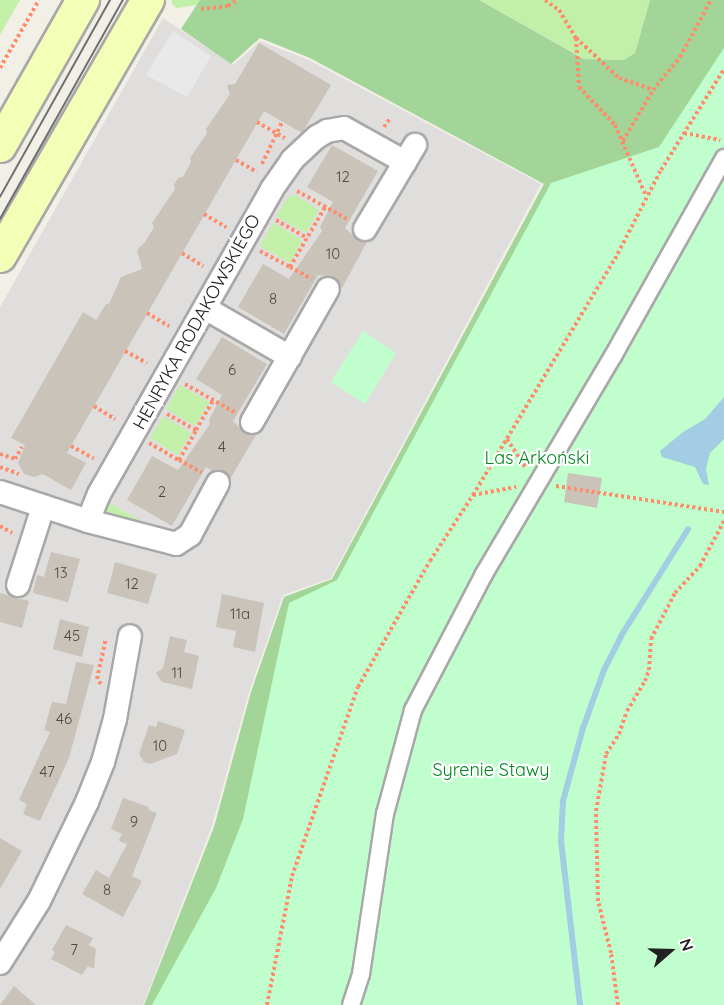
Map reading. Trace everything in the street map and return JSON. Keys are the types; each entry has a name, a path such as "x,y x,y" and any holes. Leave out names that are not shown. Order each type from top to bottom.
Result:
{"main road":[{"path":"0,146 83,0"},
{"path":"0,256 148,0"}],"street":[{"name":"HENRYKA RODAKOWSKIEGO","path":"88,521 99,494 205,308 234,234 260,210 282,173 304,149 327,131 344,128 410,154 365,229"},
{"path":"351,1005 361,974 386,814 413,710 484,574 613,356 724,158"},
{"path":"252,422 328,289"},
{"path":"205,308 291,357"},
{"path":"0,492 88,521 176,544 190,535 218,483"},
{"path":"18,585 43,507"},
{"path":"0,963 39,901 87,802 103,762 115,719 130,636"}],"path":[{"path":"0,69 39,0"},
{"path":"201,9 228,6 237,0"},
{"path":"545,0 559,10 576,38 619,78 653,90"},
{"path":"623,141 653,90 680,57 711,0"},
{"path":"576,38 579,87 615,125 647,196"},
{"path":"267,1005 292,876 358,687 430,561 615,259 647,196 724,69"},
{"path":"257,122 304,149"},
{"path":"684,133 724,141"},
{"path":"236,160 257,172"},
{"path":"297,191 342,216"},
{"path":"291,267 325,207"},
{"path":"260,210 307,238"},
{"path":"204,214 307,277"},
{"path":"182,253 203,266"},
{"path":"147,313 168,326"},
{"path":"125,351 147,363"},
{"path":"168,373 231,409"},
{"path":"179,460 213,399"},
{"path":"151,404 196,430"},
{"path":"94,406 115,419"},
{"path":"134,434 194,469"},
{"path":"506,439 537,483"},
{"path":"71,446 94,459"},
{"path":"0,454 15,459 22,447"},
{"path":"0,467 21,474"},
{"path":"472,495 537,483 724,512"},
{"path":"618,1005 611,952 598,901 596,811 606,754 619,734 627,711 645,681 649,670 651,639 675,593 700,566 724,521"}],"shaded area":[{"path":"163,18 233,65 260,41 309,60 541,184 331,578 283,595 249,692 212,826 143,1005 0,1005 0,307"},
{"path":"173,31 211,56 187,97 146,75"}],"green space":[{"path":"0,0 20,0 0,35"},
{"path":"172,0 200,0 197,5 177,8 172,4"},
{"name":"Syrenie Stawy","path":"200,0 479,0 584,59 624,60 635,53 650,0 724,0 724,1005 144,1005 214,827 251,692 284,597 332,579 544,184 310,58 260,38 231,64 181,29"},
{"path":"479,0 650,0 635,53 625,60 585,59"},
{"name":"Syrenie Stawy","path":"724,48 724,1005 152,1005 216,888 243,819 289,603 337,580 551,183 659,147"},
{"path":"295,195 319,210 306,233 276,216 288,197"},
{"path":"273,223 302,240 290,263 260,246"},
{"path":"363,331 396,353 365,404 331,382"},
{"path":"180,385 209,402 195,426 166,409"},
{"path":"163,416 191,433 178,455 150,438"},
{"path":"104,500 157,530 105,514"}],"water":[{"path":"724,397 724,439 710,453 706,469 709,485 703,484 695,467 662,457 660,451 683,432 705,419"}],"building":[{"path":"259,43 331,85 302,133 264,111 67,453 86,463 71,490 43,474 34,477 24,474 18,463 25,445 11,438 83,312 96,320 106,304 109,304 121,277 142,269 137,250 154,227 152,223 175,189 174,185 178,178 183,177 191,162 190,158 207,133 206,129 230,94 227,85 235,84"},
{"path":"332,145 378,171 345,228 358,240 367,242 342,288 334,277 318,275 284,334 238,307 263,264 289,279 322,231 320,227 333,202 307,187"},
{"path":"222,337 267,364 233,421 245,433 256,435 230,479 224,471 212,471 206,467 172,526 127,500 152,456 178,470 210,424 209,420 222,395 196,379"},
{"path":"568,473 602,478 597,508 564,502"},
{"path":"51,552 80,559 68,602 33,593 37,575 44,577"},
{"path":"115,562 157,574 148,604 107,593"},
{"path":"0,593 29,601 22,628 0,622"},
{"path":"222,594 264,603 255,652 233,647 236,631 216,627"},
{"path":"60,619 89,627 82,657 53,649"},
{"path":"170,636 187,640 184,652 199,656 192,689 162,682 156,673 163,668"},
{"path":"76,662 94,665 69,758 40,821 23,814 27,804 19,800 50,732 44,730 52,702 66,704"},
{"path":"158,721 185,730 177,754 150,764 144,762 139,754 149,725 156,727"},
{"path":"123,798 149,807 149,810 157,813 132,876 142,881 123,917 82,894 96,870 109,878 127,844 119,841 122,834 111,829"},
{"path":"0,838 22,851 0,889"},
{"path":"66,925 93,938 89,945 96,949 94,969 88,966 82,975 51,959 55,952 52,950"},
{"path":"14,986 36,1005 0,1005"}],"waterway":[{"path":"580,1005 561,842 563,801 583,728 604,670 621,636 688,529"}],"tram line":[{"path":"0,197 110,0"},
{"path":"0,219 123,0"}],"park label":[{"name":"Las Arkoński","path":"537,458"}]}
